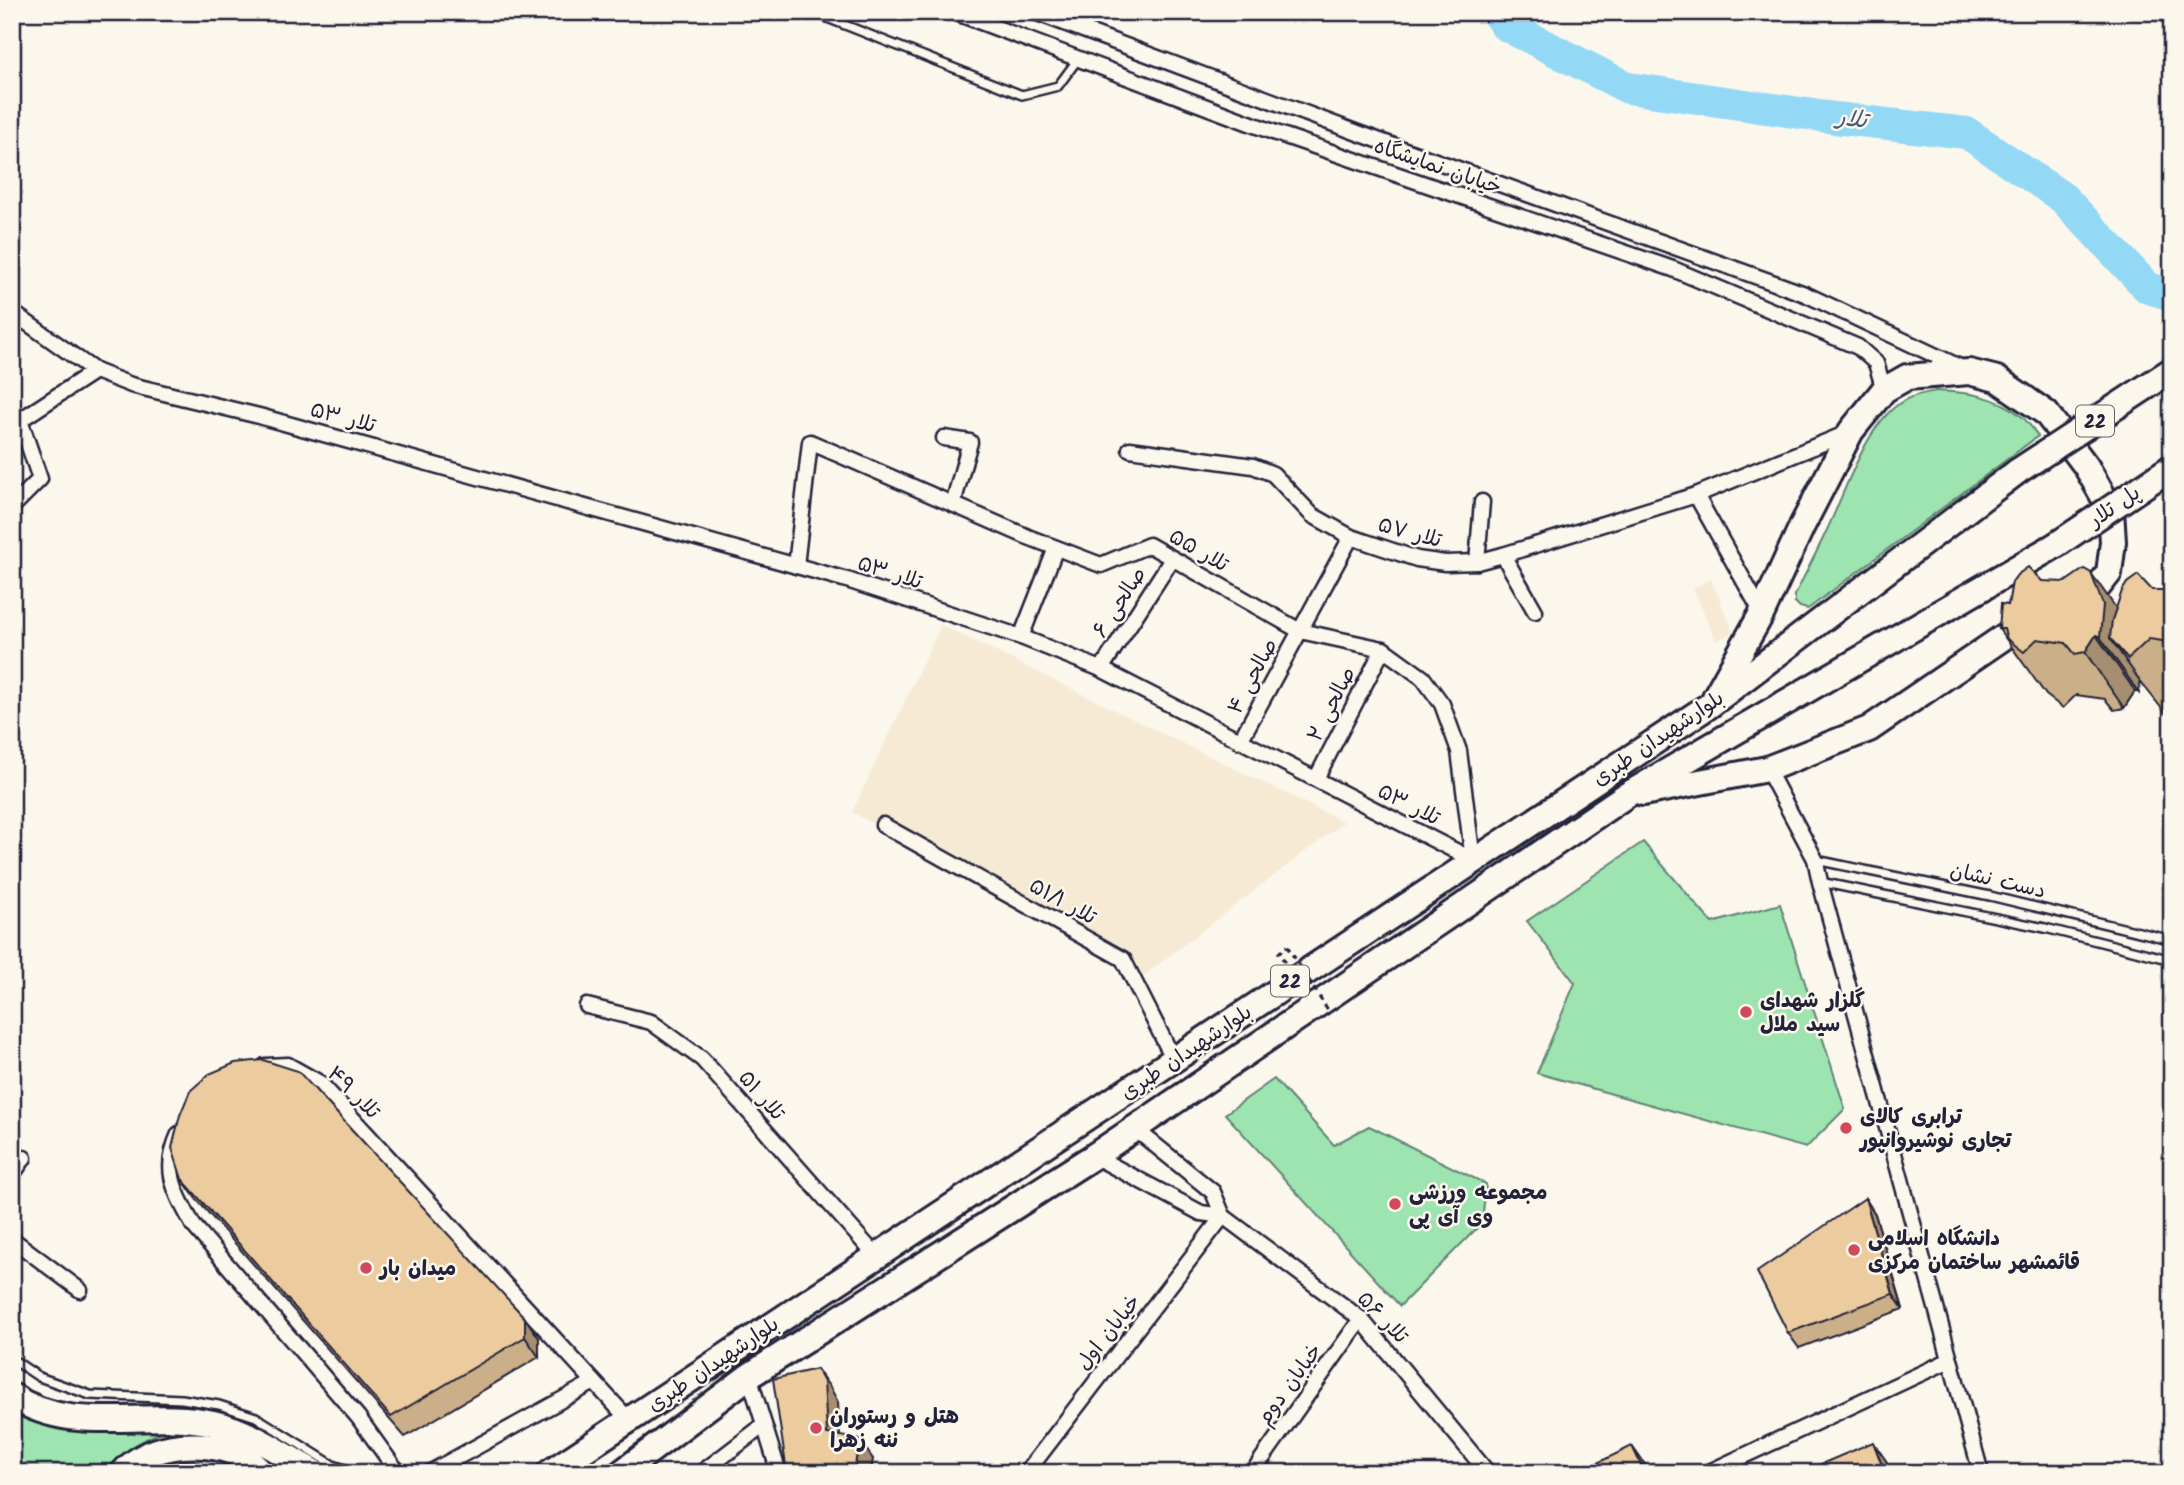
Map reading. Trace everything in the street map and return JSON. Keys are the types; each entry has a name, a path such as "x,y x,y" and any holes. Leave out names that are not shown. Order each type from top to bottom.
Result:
{"highway":[{"name":"بلوارشهیدان طبری","path":"549,1473 1710,705 2018,471 2172,370"},
{"path":"1625,796 1767,769 1869,729 2014,630 2094,592 2109,573 2113,542 2111,510 2085,466 2046,413 1997,379 1969,372 1908,377 1884,390 1851,431 1802,526 1762,613 1710,705"},
{"name":"پل تلار","path":"2056,545 2172,467"},
{"name":"بلوارشهیدان طبری","path":"621,1473 749,1376 1094,1156 1625,796 2056,545"},
{"path":"12,1396 42,1412 84,1420 182,1418 213,1423 244,1432 315,1473"},
{"path":"123,1473 152,1453 186,1444 226,1451 244,1458 262,1473"},
{"path":"534,1473 574,1456"}],"street":[{"name":"خیابان نمایشگاه","path":"954,12 1276,133 1674,269 1858,347 1876,363 1884,390"},
{"name":"خیابان نمایشگاه","path":"1035,12 1358,133 1805,294 1969,372"},
{"name":"تلار ۵۳","path":"12,312 95,371 131,385 259,416 847,580 1021,637 1101,668 1473,860"},
{"path":"12,507 40,478 20,420 95,371"},
{"name":"تلار ۵۷","path":"1130,449 1253,466 1273,474 1312,515 1351,537 1417,559 1445,564 1477,562 1503,555 1696,495 1851,431"},
{"path":"944,438 970,442 953,504"},
{"name":"تلار ۵۵","path":"796,566 810,442 1101,565 1149,545 1300,631 1383,649 1423,678 1442,704 1459,751 1473,860"},
{"path":"1696,495 1762,613"},
{"path":"1477,562 1482,502"},
{"name":"صالحی ۴","path":"1241,741 1351,537"},
{"path":"1021,637 1056,548"},
{"path":"1503,555 1535,611"},
{"name":"صالحی ۶","path":"1101,668 1172,559"},
{"name":"صالحی ۲","path":"1316,779 1383,649"},
{"path":"1767,769 1815,859 1981,1473"},
{"name":"تلار ۵۱/۱","path":"883,825 1124,959 1174,1060"},
{"name":"تلار ۵۱","path":"587,1006 651,1022 702,1059 876,1256"},
{"name":"تلار ۴۹","path":"251,1067 288,1065 320,1083 629,1420"},
{"path":"186,1117 171,1152 173,1188 193,1224 358,1417 401,1473"},
{"path":"1134,1128 1213,1192 1223,1216"},
{"path":"1094,1156 1201,1213 1223,1216"},
{"path":"12,1175 24,1158"},
{"name":"تلار ۵۶","path":"1223,1216 1362,1319 1488,1473"},
{"name":"خیابان اول","path":"1026,1473 1223,1216"},
{"path":"12,1239 80,1290"},
{"name":"خیابان دوم","path":"1252,1473 1362,1319"},
{"path":"1707,1473 1950,1360"},
{"path":"749,1376 779,1473"},
{"path":"429,1473 594,1382"},
{"path":"701,1473 764,1425"}],"lane":[{"path":"812,12 1022,95 1058,86 1079,59"},
{"name":"دست نشان","path":"1815,859 1990,896 2172,940"},
{"path":"1820,882 2045,928 2172,960"},
{"path":"12,1359 39,1377 90,1395 182,1399 219,1405 256,1417 333,1465 357,1473"}],"path":[{"path":"1279,953 1287,946 1329,1012"}],"shaded area":[{"path":"1711,579 1733,632 1716,641 1693,588"},
{"path":"941,625 1344,822 1142,977 852,812"}],"green space":[{"path":"1936,391 1969,394 2001,403 2023,417 2038,436 1808,609 1800,607 1795,602 1795,595 1855,465 1874,431 1896,406 1915,396"},
{"path":"1643,842 1712,923 1780,904 1845,1109 1806,1148 1537,1073 1575,983 1527,921"},
{"name":"مجموعه ورزشی وی آی پی","path":"1274,1079 1334,1145 1369,1126 1486,1184 1482,1223 1400,1306 1225,1114"},
{"path":"12,1413 41,1424 88,1429 166,1430 132,1447 105,1473 23,1473 12,1454"},
{"path":"190,1460 236,1473 146,1473"}],"building":[{"path":"2028,567 2042,581 2065,582 2084,569 2091,573 2103,605 2100,637 2096,635 2085,652 2075,654 2066,643 2037,639 2024,652 2007,639 2004,629 1999,629 2001,604 2008,605 2012,582"},
{"path":"2138,575 2152,590 2172,590 2172,646 2169,642 2149,639 2128,659 2110,638 2112,620 2122,591 2127,583"},
{"name":"میدان بار","path":"263,1060 298,1071 525,1318 525,1337 391,1417 182,1179 172,1148 180,1115 190,1091 209,1074 235,1063"},
{"name":"دانشگاه اسلامی قائمشهر ساختمان مرکزی","path":"1865,1198 1893,1294 1788,1333 1757,1272"},
{"name":"هتل و رستوران ننه زهرا","path":"817,1369 824,1382 827,1434 859,1439 854,1473 787,1472 773,1379"},
{"path":"1873,1442 1885,1473 1800,1473"},
{"path":"1632,1446 1645,1473 1577,1473"}],"waterway":[{"name":"تلار","path":"1496,12 1505,25 1628,88 1835,118 1967,133 2063,198 2148,288 2172,295"}],"place":[{"name":"گلزار شهدای سید ملال","path":"1746,1012"},
{"name":"ترابری کالای تجاری نوشیروانپور","path":"1846,1128"},
{"name":"مجموعه ورزشی وی آی پی","path":"1395,1204"},
{"name":"دانشگاه اسلامی قائمشهر ساختمان مرکزی","path":"1854,1250"},
{"name":"میدان بار","path":"366,1268"},
{"name":"هتل و رستوران ننه زهرا","path":"816,1428"}]}
